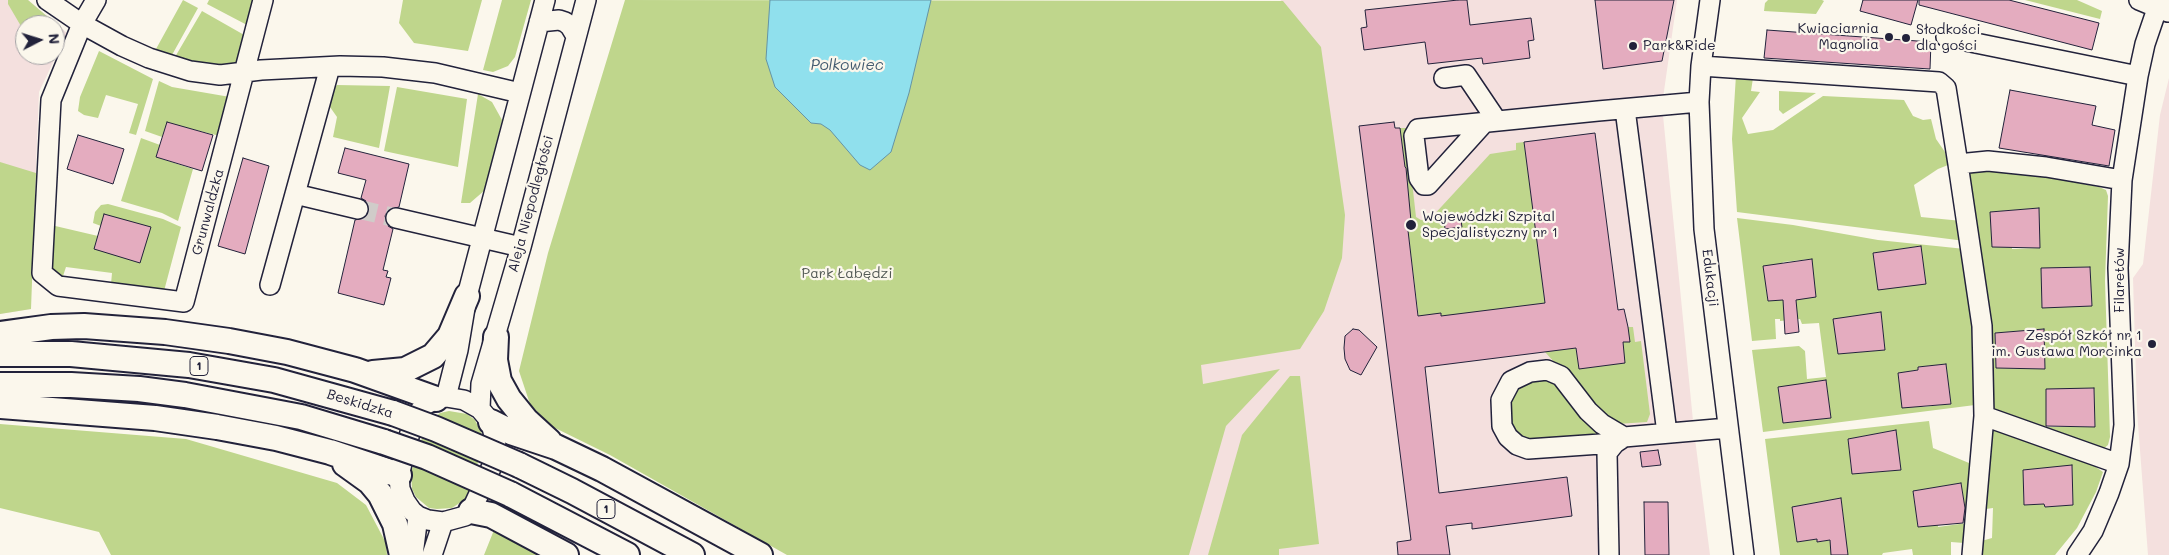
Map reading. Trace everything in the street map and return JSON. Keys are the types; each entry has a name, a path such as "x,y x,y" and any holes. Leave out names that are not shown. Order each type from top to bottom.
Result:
{"main road":[{"path":"355,370 375,373 405,370 433,356 450,336 468,296"},
{"path":"0,334 51,327 84,326 165,332 287,352 355,370 441,398"},
{"path":"496,337 495,360 499,381 526,420 556,447"},
{"name":"Beskidzka","path":"0,354 71,354 189,365 283,382 393,413 519,464 692,555"},
{"name":"Beskidzka","path":"0,385 72,385 139,389 185,394 302,417 427,457 510,494 627,555"},
{"path":"0,406 155,418 276,438 330,452 399,474"},
{"path":"486,415 511,432 556,447 602,469 760,555"},
{"path":"330,452 370,482 380,494 395,524 402,555"},
{"path":"471,510 491,515 566,555"}],"street":[{"path":"47,0 82,24 110,40 140,55 182,69 220,74 261,70 358,66 412,69 520,93"},
{"path":"82,24 96,0"},
{"name":"Grunwaldzka","path":"82,24 51,100 42,274 58,286 184,302 263,0"},
{"path":"441,398 458,350 468,296 482,238 545,0"},
{"name":"Aleja Niepodległości","path":"486,415 481,384 521,247 586,0"},
{"name":"Edukacji","path":"1710,0 1701,66 1699,102 1704,229 1744,555"},
{"path":"2139,0 2162,7"},
{"name":"Filaretów","path":"2077,555 2093,531 2119,464 2124,425 2118,268 2122,180 2138,76 2145,44 2162,7"},
{"path":"539,22 559,20 565,22 576,36"},
{"path":"1946,37 2138,76"},
{"path":"1701,66 1940,82 1946,88 1982,326 1984,416 1972,555"},
{"path":"270,285 330,67"},
{"path":"1444,78 1466,75 1491,122 1699,102"},
{"path":"1625,109 1667,433"},
{"path":"1958,164 1988,161 2046,167 2122,180"},
{"path":"296,194 358,209"},
{"path":"396,218 521,247"},
{"path":"1619,440 1588,411 1561,376 1547,370 1530,372 1511,381 1501,400 1502,426 1508,437 1517,445 1528,450 1619,440 1667,433 1728,428"},
{"path":"441,398 464,400 486,415 496,446 484,486 471,510 465,516 443,522 428,520 418,516 405,501 400,489 399,474 414,422 425,405 441,398"},
{"path":"1984,416 2119,464"},
{"path":"1608,555 1607,452 1619,440"},
{"path":"413,555 418,516"},
{"path":"432,555 443,522"}],"shaded area":[{"path":"0,0 28,0 46,15 15,15 15,65 52,65 39,92 31,309 0,314"},
{"name":"Wojewódzki Szpital Specjalistyczny nr 1","path":"1281,0 1677,0 1662,105 1694,431 1710,555 1127,555"},
{"name":"Zespół Szkół nr 1 im. Gustawa Morcinka","path":"2169,78 2169,555 2148,555 2137,411 2133,278 2143,264 2160,115"}],"green space":[{"path":"8,0 28,0 46,15 15,16 8,4"},
{"path":"183,0 198,8 172,55 163,53 156,49"},
{"path":"209,0 254,0 247,25 207,4"},
{"path":"403,0 482,0 468,51 414,43 399,23"},
{"path":"502,0 531,0 515,57 508,66 493,72 483,70"},
{"name":"Park Łabędzi","path":"625,0 1283,1 1321,47 1345,215 1342,258 1324,311 1300,349 1201,365 1203,384 1280,369 1226,426 1189,555 787,555 610,455 551,426 530,404 519,371 548,253"},
{"path":"1768,0 1824,1 1816,14 1764,11 1765,3"},
{"path":"2025,0 2077,0 2102,11 2100,19"},
{"path":"202,11 246,36 236,71 212,70 175,57"},
{"path":"99,51 153,79 136,135 129,133 138,104 106,95 98,118 84,115 78,111 80,97"},
{"path":"1736,75 1753,78 1751,91 1760,92 1742,118 1748,134 1773,130 1823,96 1904,100 1913,116 1923,120 1931,119 1936,139 1945,152 1948,165 1938,169 1914,185 1921,217 1962,221 1965,241 1737,212 1732,139"},
{"path":"159,81 172,87 230,97 220,136 167,123 162,137 145,131"},
{"path":"337,85 390,86 379,148 333,137 337,117 330,107 331,92"},
{"path":"397,87 467,99 458,167 384,151"},
{"path":"1779,91 1816,93 1783,114 1779,110"},
{"path":"478,94 492,102 502,120 485,190 470,203 461,203"},
{"path":"1400,128 1406,128 1416,217 1421,220 1430,219 1490,154 1516,150 1516,143 1524,142 1545,303 1419,319 1407,222 1411,221"},
{"path":"141,138 160,145 156,157 193,169 178,221 162,213 121,201"},
{"path":"0,162 36,173 31,309 0,314"},
{"path":"1999,168 2099,187 2106,190 2108,196 2105,281 2110,437 2108,445 2103,449 1992,411 1968,171","holes":["2039,208 2040,248 2012,249 2012,246 1992,247 1991,212","2061,267 2090,267 2092,306 2042,306 2041,271 2061,270","2044,329 2045,369 1996,368 1995,353 1999,347 1995,347 1995,333","2094,388 2095,427 2047,427 2046,392"]},
{"path":"108,204 163,219 181,227 164,291 111,284 112,273 66,267 63,276 57,276 50,269 51,225 98,236 101,226 93,223 95,212 101,205"},
{"path":"1737,218 1793,225 1878,240 1965,249 1976,315 1975,405 1763,432 1752,350 1799,346 1805,351 1807,379 1826,377 1819,323 1802,324 1800,319 1780,321 1780,319 1775,319 1776,339 1752,341","holes":["1920,246 1926,283 1878,288 1873,253","1811,259 1816,297 1768,301 1766,288 1783,262","1881,312 1885,350 1838,354 1834,319","1946,364 1951,404 1923,407 1900,387 1898,373 1918,370 1918,367","1826,380 1831,418 1783,423 1778,388"]},
{"path":"1628,327 1633,327 1635,342 1641,341 1650,414 1647,422 1617,424 1604,417 1545,352 1576,348 1579,369 1624,363 1623,342 1629,342"},
{"path":"1290,376 1300,376 1319,544 1279,549 1279,555 1208,555 1242,435"},
{"path":"1548,379 1562,387 1598,435 1520,444 1505,410 1517,385"},
{"path":"449,411 467,414 475,420 483,436 483,446 469,492 464,500 452,508 429,508 416,497 412,489 411,472 423,435 432,419 440,413"},
{"path":"1929,421 1933,448 1969,463 1972,467 1968,539 1964,543 1951,542 1951,555 1913,555 1912,549 1883,553 1882,555 1780,555 1765,439","holes":["1896,430 1901,470 1852,474 1850,460 1855,459 1854,453 1850,453 1848,439","1961,483 1967,523 1938,527 1938,524 1918,527 1916,512 1919,511 1919,506 1915,506 1913,491","1841,498 1846,538 1818,542 1817,539 1797,542 1795,527 1798,527 1798,521 1794,521 1792,507"]},
{"path":"0,424 186,439 337,483 366,505 386,543 387,555 111,555 99,532 0,508"},
{"path":"1986,427 2093,465 2103,472 2096,492 2077,528 2055,555 1977,555 1978,542 1992,538 1993,508 1979,510","holes":["2072,466 2073,505 2045,507 2044,504 2024,505 2023,470"]},
{"path":"494,530 544,555 484,555"}],"water":[{"name":"Polkowiec","path":"770,0 931,0 909,93 891,152 870,170 860,165 830,130 821,124 811,123 775,87 766,59"}],"building":[{"path":"1467,0 1470,25 1531,18 1534,40 1528,41 1530,58 1483,64 1482,58 1428,64 1425,42 1364,50 1361,28 1367,27 1365,10"},
{"name":"Park&Ride","path":"1595,0 1674,0 1662,61 1603,69"},
{"path":"1863,0 1918,0 1911,25 1860,11"},
{"path":"1919,0 2009,0 2099,23 2092,50 1919,5"},
{"path":"1767,30 1931,42 1930,69 1764,58"},
{"path":"2010,90 2096,106 2092,125 2115,130 2109,166 1999,148"},
{"path":"167,122 213,135 202,171 156,157"},
{"path":"1394,122 1395,128 1400,128 1406,168 1411,221 1407,222 1418,316 1441,313 1441,316 1545,303 1524,142 1595,133 1618,310 1624,309 1630,342 1623,342 1625,363 1579,369 1576,348 1425,367 1439,493 1567,477 1572,516 1472,529 1472,523 1446,526 1450,555 1398,555 1397,542 1411,540 1359,126"},
{"path":"78,135 124,149 113,184 67,169"},
{"path":"345,148 409,164 399,207 388,210 385,216 388,226 393,229 383,270 388,271 386,277 391,278 384,305 338,293 355,220 366,217 369,211 366,201 361,198 366,180 338,173"},
{"path":"243,158 269,166 245,254 218,246"},
{"path":"2039,208 2040,248 1992,247 1990,212"},
{"path":"104,214 151,227 140,263 94,249"},
{"path":"1460,214 1462,227 1445,229 1444,216"},
{"path":"1921,246 1926,284 1878,290 1873,253"},
{"path":"1812,259 1816,297 1796,300 1799,332 1785,334 1783,300 1768,301 1763,266"},
{"path":"2090,267 2092,306 2042,308 2041,268"},
{"path":"1881,312 1885,350 1838,354 1833,319"},
{"path":"1353,329 1359,330 1377,347 1361,375 1350,370 1345,359 1345,336"},
{"path":"2044,329 2045,369 1996,368 1995,333"},
{"path":"1946,364 1951,404 1902,408 1898,373 1918,370 1918,367"},
{"path":"1826,380 1831,418 1783,423 1778,387"},
{"path":"2094,388 2095,427 2046,426 2046,389"},
{"path":"1896,430 1901,470 1852,474 1848,439"},
{"path":"1658,450 1661,465 1642,467 1640,452"},
{"path":"2072,465 2073,505 2045,507 2044,504 2024,505 2023,470"},
{"path":"1961,483 1965,508 1963,523 1918,527 1913,491"},
{"path":"1841,498 1848,555 1831,555 1830,540 1817,542 1817,539 1797,542 1792,507"},
{"path":"1644,502 1668,502 1669,555 1645,555"}],"tunnel":[{"path":"358,209 396,218"}],"place":[{"name":"Kwiaciarnia Magnolia","path":"1889,37"},
{"name":"Słodkości dla gości","path":"1906,38"},
{"name":"Park&Ride","path":"1633,46"},
{"name":"Wojewódzki Szpital Specjalistyczny nr 1","path":"1411,225"},
{"name":"Zespół Szkół nr 1 im. Gustawa Morcinka","path":"2152,344"}]}
